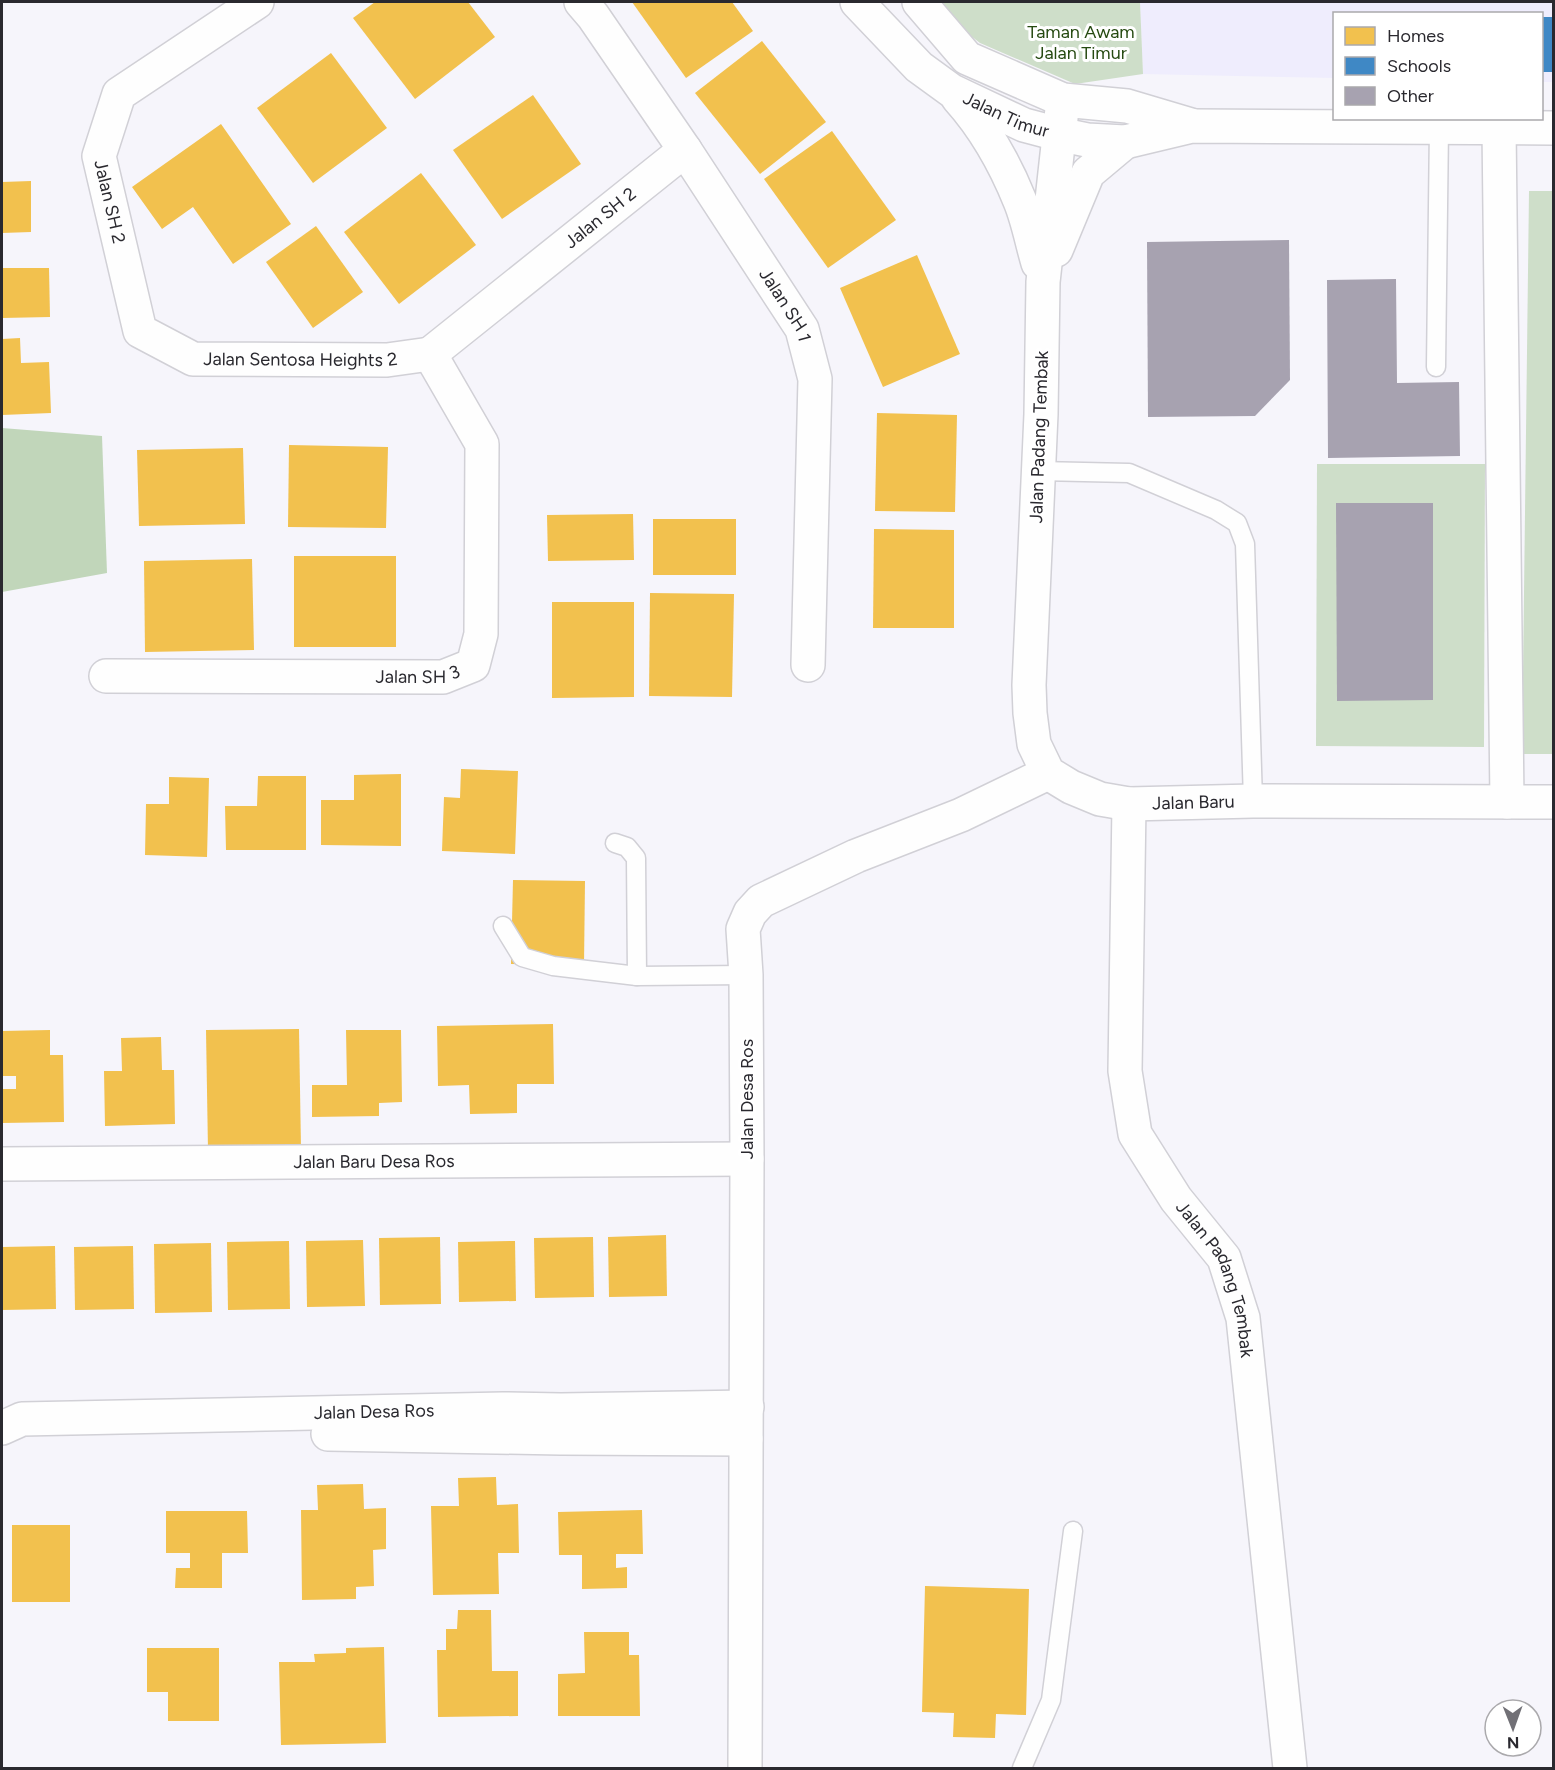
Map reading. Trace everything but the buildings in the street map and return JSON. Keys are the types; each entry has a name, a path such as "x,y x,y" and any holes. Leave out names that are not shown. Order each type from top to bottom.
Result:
{"street":[{"name":"Jalan SH 2","path":"140,331 99,156 119,94 257,2"},
{"name":"Jalan SH 1","path":"581,2 685,150 802,329 814,379 808,664"},
{"name":"Jalan Timur","path":"857,2 919,67 952,92 1024,125 1087,140 1125,142 1192,126 1554,128"},
{"name":"Jalan Timur","path":"919,2 967,58 1063,100 1127,106 1192,126"},
{"path":"952,92 973,115 994,148 1021,202 1043,282"},
{"name":"Jalan Padang Tembak","path":"1048,772 1034,744 1029,685 1039,471 1043,282 1063,100"},
{"path":"1499,128 1507,802"},
{"path":"1043,282 1088,173 1125,142"},
{"name":"Jalan SH 2","path":"430,354 685,150"},
{"name":"Jalan Sentosa Heights 2","path":"140,331 193,359 387,360 430,354"},
{"name":"Jalan SH 3","path":"106,676 443,677 473,665 481,634 482,444 430,354"},
{"name":"Jalan Baru","path":"1048,772 1071,787 1100,799 1129,804 1253,801 1554,802"},
{"name":"Jalan Desa Ros","path":"745,1768 747,1159 746,975 743,929 750,913 761,902 856,856 961,815 1048,772"},
{"name":"Jalan Padang Tembak","path":"1129,804 1125,1071 1135,1134 1176,1199 1224,1258 1243,1318 1290,1768"},
{"name":"Jalan Baru Desa Ros","path":"2,1164 747,1159"},
{"name":"Jalan Desa Ros","path":"2,1428 22,1419 561,1424 747,1423"},
{"name":"Jalan Desa Ros","path":"273,1433 503,1423"}],"lane":[{"path":"1436,367 1439,127"},
{"path":"1039,471 1130,473 1216,510 1237,523 1245,544 1253,801"},
{"path":"615,843 627,847 636,858 637,976"},
{"path":"503,926 522,957 553,966 637,976 746,975"},
{"path":"1022,1768 1052,1700 1073,1531"}],"shaded area":[{"path":"1140,2 1553,2 1553,82 1543,82 1543,12 1333,12 1333,78 1143,74"}],"green space":[{"name":"Taman Awam Jalan Timur","path":"942,2 1140,2 1143,74 1075,84 980,43 962,29"},
{"path":"1529,191 1553,191 1553,754 1522,754"},
{"path":"2,428 102,436 107,573 2,592"},
{"path":"1317,464 1485,464 1484,747 1316,746"}]}
